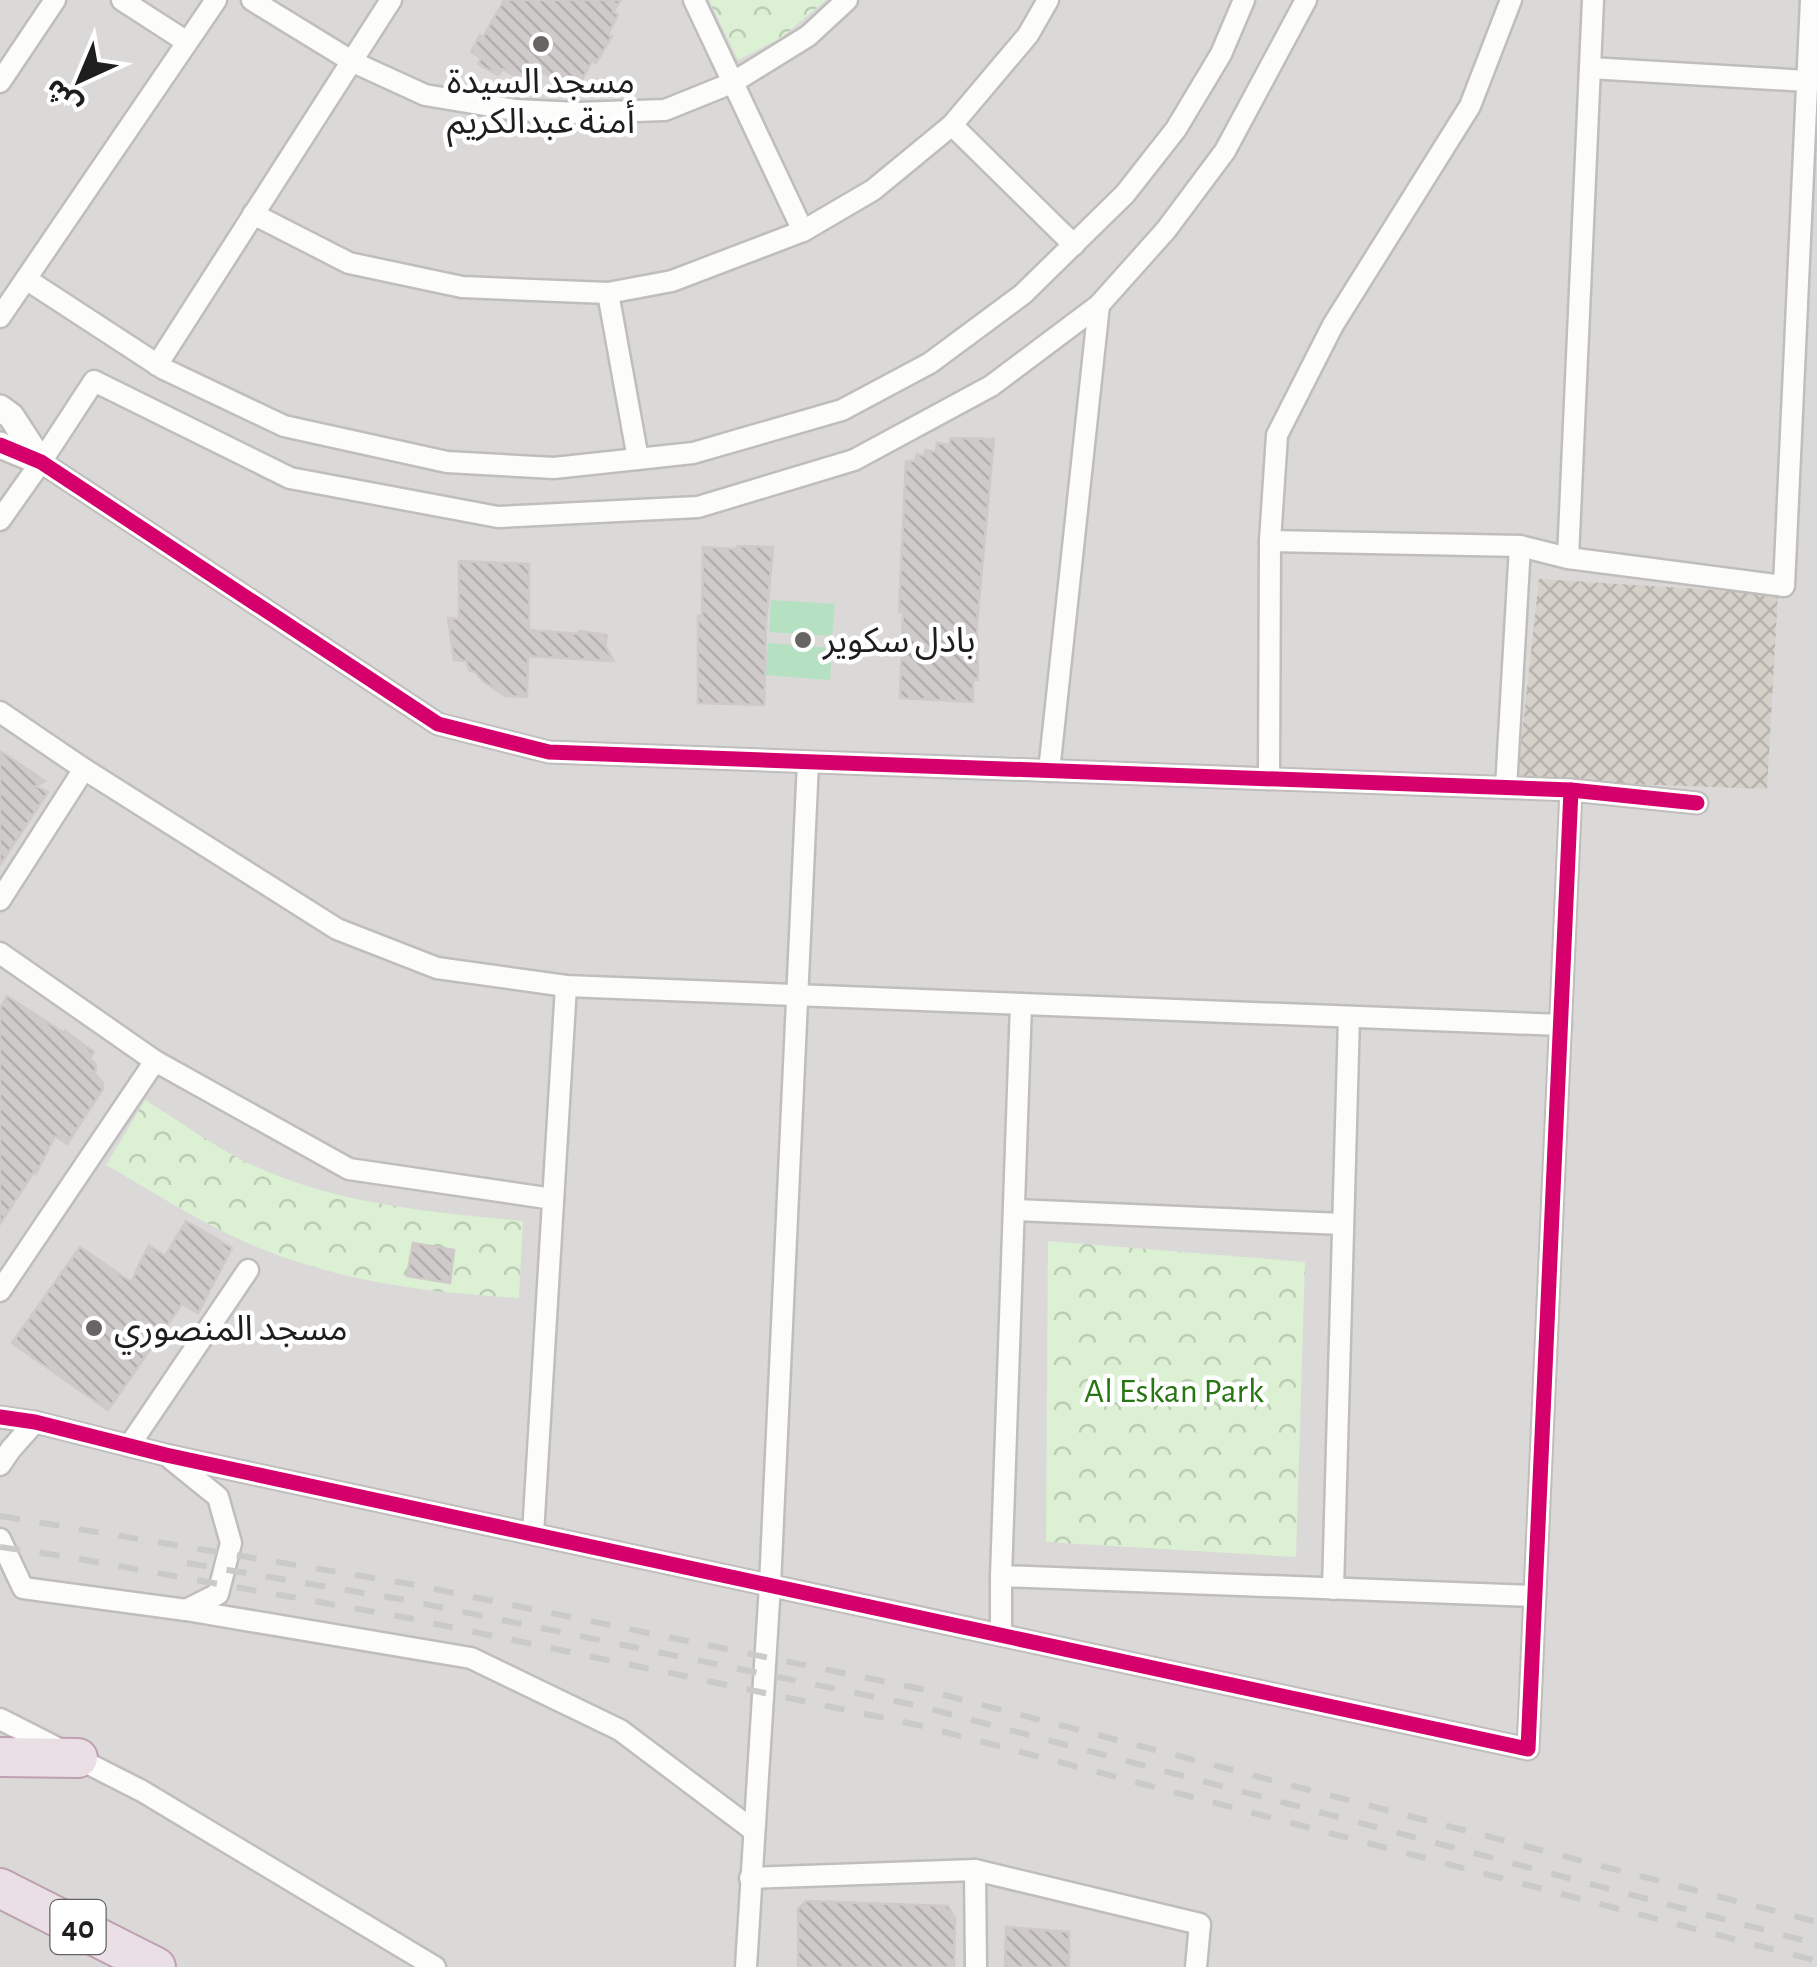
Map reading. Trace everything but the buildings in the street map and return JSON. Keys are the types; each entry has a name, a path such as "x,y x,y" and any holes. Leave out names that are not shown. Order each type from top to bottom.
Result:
{"highway":[{"path":"0,1756 78,1758"},
{"name":"40","path":"0,1888 156,1967"}],"street":[{"path":"0,82 55,0"},
{"path":"122,0 187,42"},
{"path":"0,318 216,0"},
{"path":"252,0 352,62 426,95 516,110 577,113 665,110 732,83 808,36 848,0"},
{"path":"158,365 391,0"},
{"path":"694,0 802,231"},
{"path":"253,214 350,264 462,287 608,293 672,281 802,231 873,190 952,125 1028,34 1048,0"},
{"path":"26,279 158,365 284,426 447,462 554,468 693,454 842,410 930,363 1023,294 1126,194 1176,130 1221,54 1244,0"},
{"path":"0,520 94,381 290,478 498,517 698,507 854,460 991,386 1099,305 1166,230 1225,152 1306,0"},
{"path":"1269,779 1270,541 1277,435 1333,326 1470,106 1511,0"},
{"path":"1568,558 1594,0"},
{"path":"1270,541 1520,546 1568,558 1784,586 1811,0"},
{"path":"1590,68 1807,81"},
{"path":"952,125 1074,245"},
{"path":"608,293 638,459"},
{"path":"1049,771 1099,305"},
{"path":"0,408 11,416 42,462"},
{"path":"0,446 42,462 438,724 550,752 1571,790 1697,803"},
{"path":"1506,788 1520,546"},
{"path":"0,712 84,770 336,929 437,968 566,986 1561,1025"},
{"path":"746,1967 770,1585 808,762"},
{"path":"0,900 84,770"},
{"path":"0,1417 1528,1749 1571,790"},
{"path":"0,953 155,1061 349,1170 553,1199"},
{"path":"533,1534 566,986"},
{"path":"1001,1635 1021,1004"},
{"path":"1333,1589 1349,1016"},
{"path":"0,1291 155,1061"},
{"path":"1014,1210 1343,1224"},
{"path":"130,1446 248,1270"},
{"path":"0,1404 35,1422"},
{"path":"0,1465 35,1422"},
{"path":"166,1455 218,1497 232,1543 218,1594 186,1610"},
{"path":"0,1539 23,1588"},
{"path":"0,1562 23,1588 186,1610 471,1658 620,1730 753,1830"},
{"path":"1001,1576 1535,1596"},
{"path":"0,1719 142,1790 434,1967"},
{"path":"750,1878 975,1870 1200,1924 1196,1967"},
{"path":"975,1870 976,1967"}],"shaded area":[{"path":"0,0 1817,0 1817,1967 0,1967"},
{"path":"1539,579 1778,594 1767,789 1517,780"}],"green space":[{"path":"709,0 826,0 781,38 738,60"},
{"path":"771,600 835,604 832,636 769,632"},
{"path":"768,643 832,648 830,680 766,675"},
{"path":"145,1100 244,1161 311,1187 380,1204 523,1221 519,1298 421,1289 356,1278 262,1249 202,1221 106,1165"},
{"name":"Al Eskan Park","path":"1048,1241 1305,1262 1296,1557 1046,1542"}],"railway":[{"path":"0,1516 410,1584 921,1689 1817,1922"},
{"path":"0,1547 403,1617 922,1726 1817,1961"},
{"path":"187,1563 405,1600 919,1706 1817,1944"}],"cycle path":[{"path":"0,445 41,462 438,724 549,752 1571,790 1697,803"},
{"path":"0,1417 1528,1749 1571,790"}],"place":[{"name":"مسجد السيدة أمنة عبدالكريم","path":"541,44"},
{"name":"بادل سكوير","path":"803,640"},
{"name":"مسجد المنصوري","path":"94,1328"}]}
